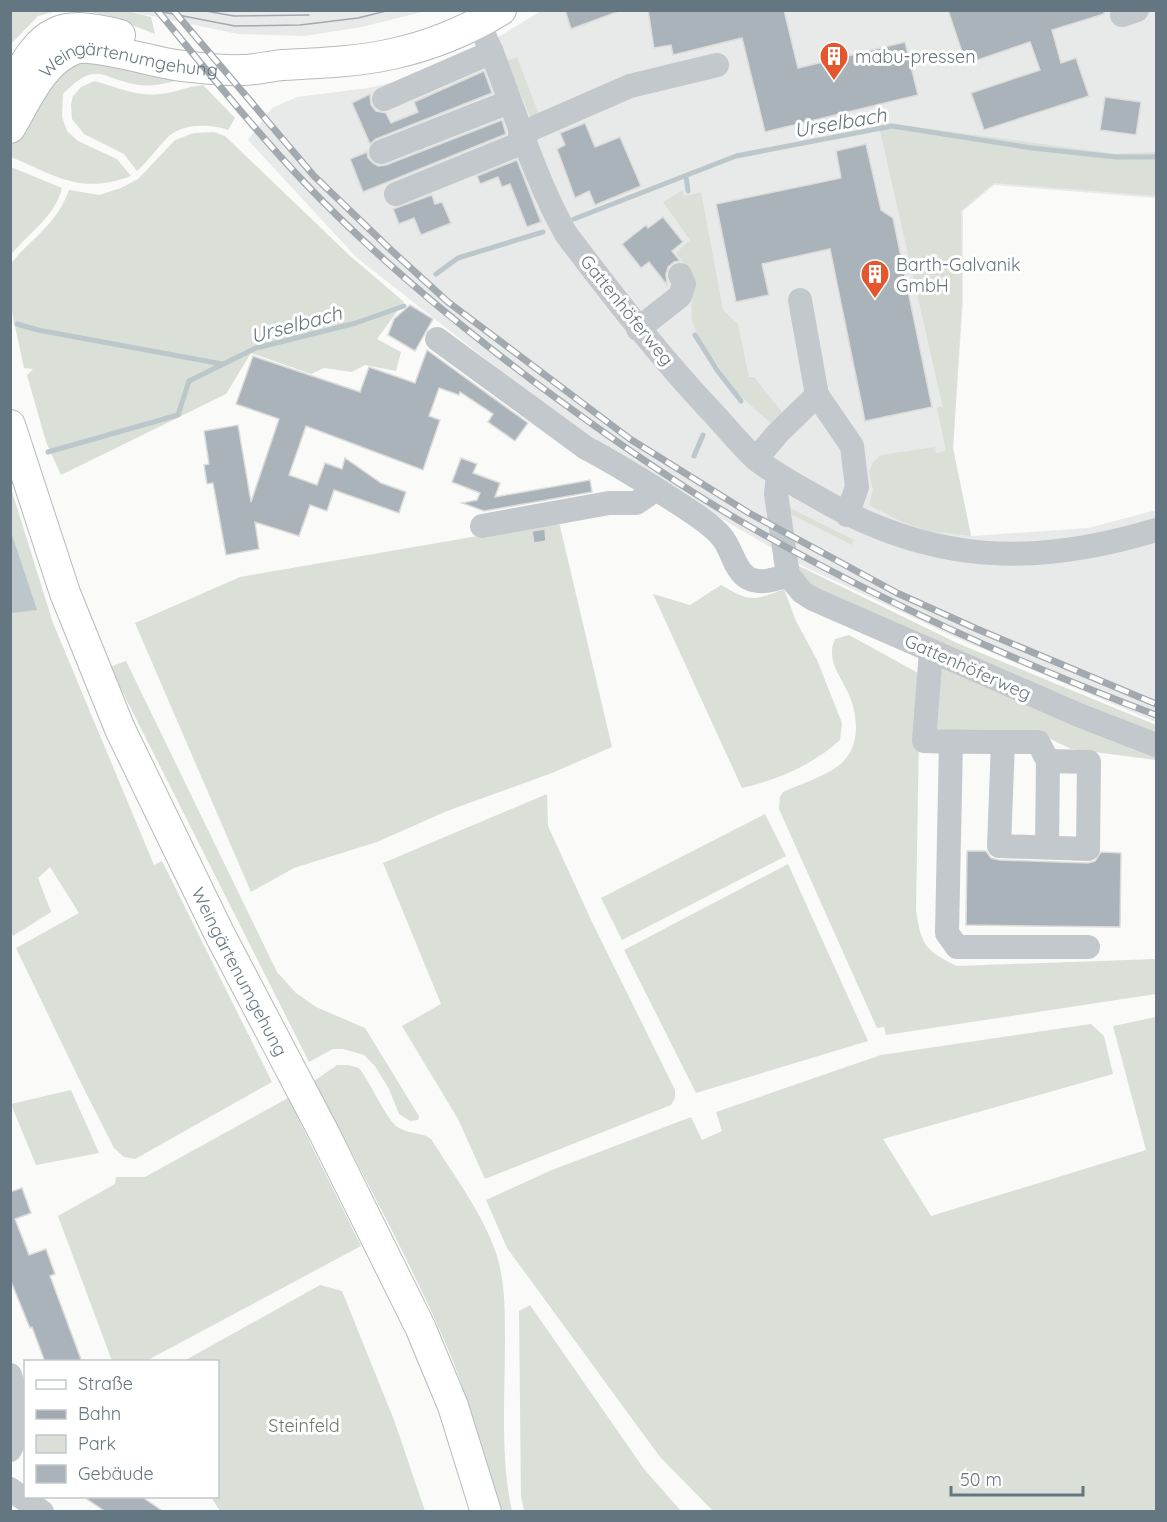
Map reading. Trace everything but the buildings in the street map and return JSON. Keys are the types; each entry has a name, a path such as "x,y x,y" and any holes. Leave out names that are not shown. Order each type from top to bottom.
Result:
{"main road":[{"name":"Weingärtenumgehung","path":"10,128 42,74 58,58 77,48 105,50 180,66 242,70 279,65 358,60 393,54 452,35 490,17"},
{"name":"Weingärtenumgehung","path":"10,91 23,65 46,39 63,29 79,27 104,31 184,52 279,65"},
{"name":"Weingärtenumgehung","path":"11,430 65,593 120,729 219,933 314,1114 421,1329 453,1406 486,1512"}],"street":[{"name":"Gattenhöferweg","path":"490,17 492,52 509,102 522,138 561,225 638,329 756,459 778,475 847,515 905,538 963,551 996,554 1075,549 1156,530"},
{"path":"384,99 492,52"},
{"path":"396,194 522,138 630,86 717,65"},
{"path":"381,152 509,102"},
{"path":"638,329 680,296 684,284 680,275"},
{"path":"800,300 817,395 852,446 857,487 847,515"},
{"path":"437,339 586,448 612,461 706,522 722,536 739,569 746,577 755,580 769,581 788,575 776,494 778,475"},
{"path":"756,459 778,433 817,395"},
{"path":"482,526 609,503 636,503 648,495 653,487"},
{"name":"Gattenhöferweg","path":"788,575 802,592 813,599 1081,716 1156,745"},
{"path":"931,651 924,741 1038,742 1048,761 1047,847"},
{"path":"951,742 947,933 957,947 1088,947"},
{"path":"1003,742 999,846 1088,849 1089,762 1048,761"},
{"path":"10,1375 18,1417 17,1444"},
{"path":"10,1489 42,1512"}],"shaded area":[{"path":"128,11 426,11 362,27 304,36 238,34"},
{"path":"541,11 1156,11 1156,198 994,185 963,211 963,301 953,449 971,536 1088,528 1156,510 1156,722 959,639 801,565 592,443 356,257 248,140 272,108 297,97 368,88 395,82 495,39"},
{"path":"11,532 37,610 11,613"}],"green space":[{"path":"11,10 57,11 38,16 11,44"},
{"path":"87,11 128,11 151,17 155,34 109,16"},
{"path":"94,54 186,78 163,84 140,85 93,74 75,83 63,94 62,117 67,131 78,141 117,159 131,176 97,184 69,181 11,157 11,140 43,83"},
{"path":"517,57 541,120 533,123 507,61"},
{"path":"94,81 127,91 152,95 203,85 235,118 228,130 198,126 175,132 137,171 124,154 84,134 72,119 73,96 81,87"},
{"path":"878,122 1116,154 1156,152 1156,196 994,183 961,211 962,301 953,448 971,536 928,531 902,522 869,505 873,490 869,472 873,462 881,455 935,447 936,453 946,451 937,408 941,406 943,408"},
{"path":"214,132 225,136 348,254 404,302 377,339 401,352 396,371 365,365 352,372 324,368 311,374 251,353 226,394 61,475 46,442 27,375 33,369 24,368 12,312 12,262 51,221 69,190 99,195 121,188 138,179 175,140 194,133"},
{"path":"11,167 62,188 47,216 11,255"},
{"path":"683,190 684,196 701,192 723,310 738,324 749,377 754,377 782,412 773,425 737,393 700,340 692,321 691,273 676,253 690,240 663,202"},
{"path":"10,485 53,623 154,865 162,861 272,1082 135,1159 124,1157 114,1148 16,948 79,913 50,867 38,878 51,912 13,936 11,930"},
{"path":"788,507 854,540 852,545 785,511"},
{"path":"559,522 612,747 552,773 447,811 377,842 294,868 251,892 135,623 240,577"},
{"path":"793,563 957,643 1156,725 1156,760 1071,749 1036,732 934,734 938,647 827,601 796,572"},
{"path":"721,585 752,598 784,589 796,621 817,660 842,723 840,740 818,757 782,776 742,788 653,594 690,605"},
{"path":"849,635 920,674 916,910 920,932 927,946 938,956 957,966 1156,959 1156,994 886,1035 884,1027 877,1028 779,809 783,792 832,770 845,760 853,746 856,720 849,695 837,672 832,656 835,639"},
{"path":"126,661 277,972 296,993 316,1007 365,1028 419,1116 418,1120 410,1121 399,1114 389,1089 375,1066 364,1055 343,1049 333,1049 309,1062 110,667"},
{"path":"547,794 548,826 592,922 675,1090 675,1098 671,1105 485,1179 458,1119 402,1026 441,1004 383,863"},
{"path":"765,814 786,856 622,940 601,898"},
{"path":"788,864 868,1041 696,1093 624,950"},
{"path":"1156,1017 1156,1511 713,1511 660,1457 507,1248 486,1200 552,1170 691,1117 702,1140 722,1131 716,1112 881,1055 1091,1024 1104,1036 1113,1074 883,1139 931,1216 1146,1150 1113,1026"},
{"path":"337,1065 359,1068 395,1125 431,1139 467,1194 496,1253 504,1296 505,1447 512,1511 498,1511 481,1447 454,1362 398,1243 314,1081"},
{"path":"71,1090 99,1153 36,1165 11,1104"},
{"path":"288,1098 361,1246 148,1360 112,1360 58,1216 115,1184 116,1177 145,1177"},
{"name":"Steinfeld","path":"320,1285 342,1291 394,1420 425,1511 220,1511 212,1498 219,1498 219,1360 186,1360"},
{"path":"530,1305 644,1469 681,1511 524,1511 521,1496 519,1311"}],"waterway":[{"name":"Urselbach","path":"574,219 736,156 892,126 1032,148 1116,157 1156,157"},
{"path":"686,177 688,191"},
{"name":"Urselbach","path":"436,274 458,258 543,232"},
{"name":"Urselbach","path":"48,452 178,415 189,381 256,348 356,323 404,306"},
{"path":"17,324 38,330 222,364"},
{"path":"695,335 717,370 741,401"},
{"path":"694,456 703,435"}],"tram line":[{"path":"152,10 235,26 300,25 358,18 390,10"},
{"path":"200,10 234,16 309,15"}],"railway":[{"path":"157,10 265,140 357,235 473,334 616,441 731,516 857,584 1005,654 1156,715"},
{"path":"173,10 314,176 391,250 448,302 630,439 749,513 897,593 1156,704"}],"place":[{"name":"mabu-pressen","path":"834,82"},
{"name":"Barth-Galvanik GmbH","path":"875,300"}]}
